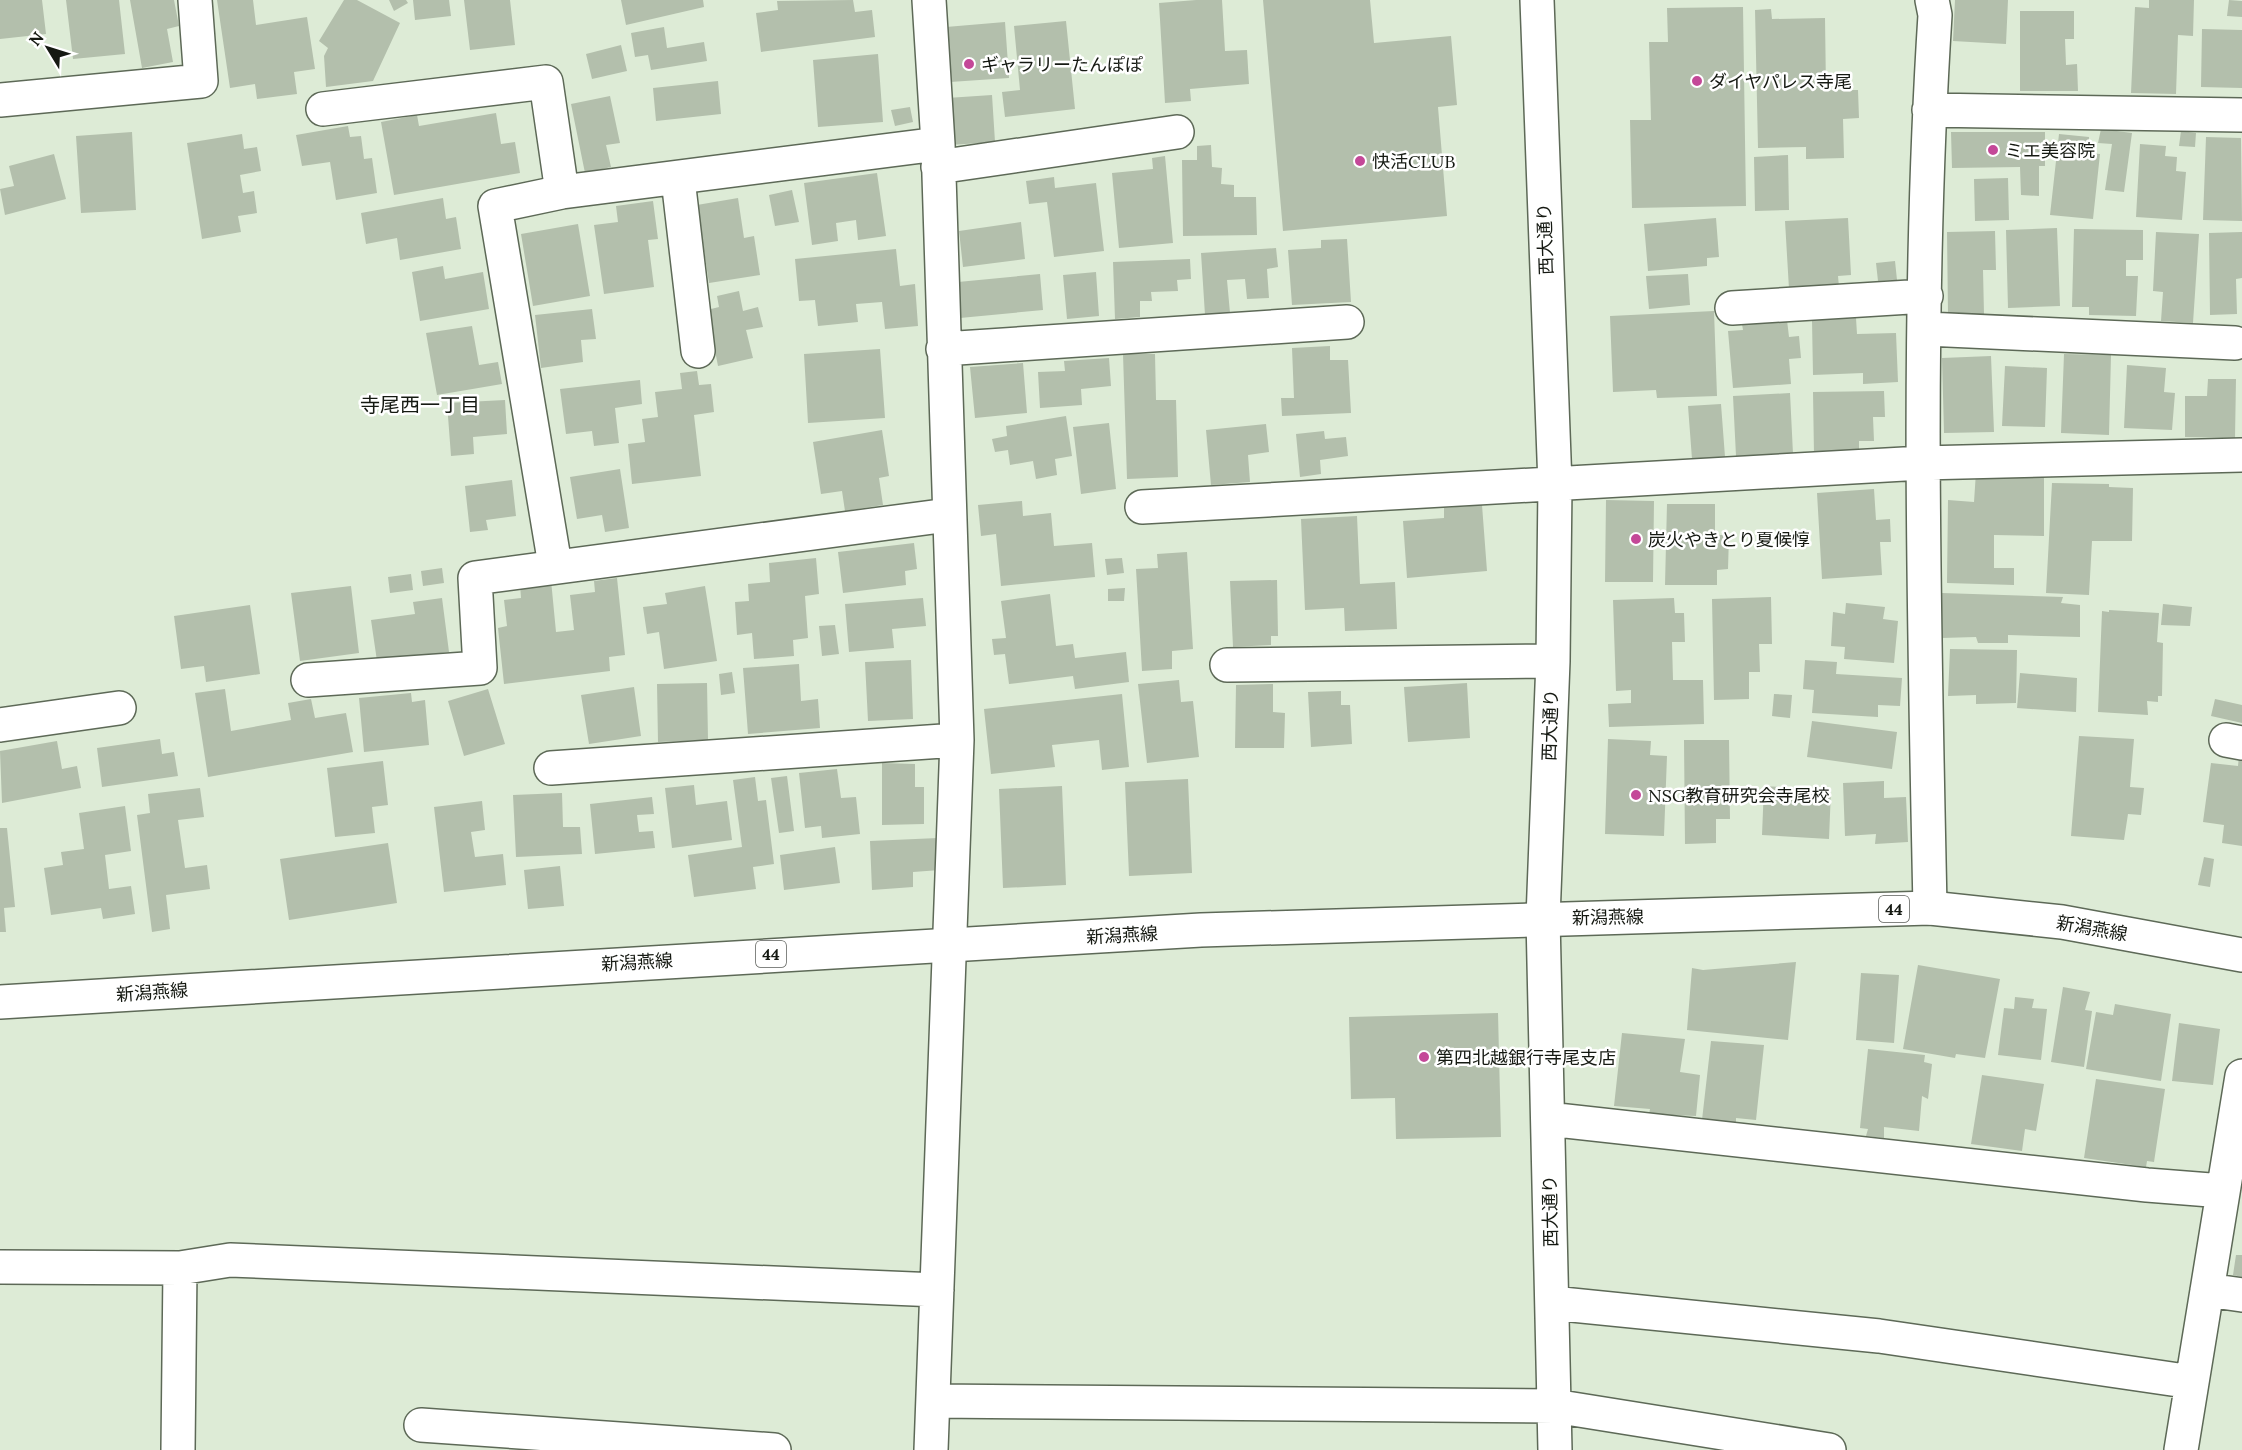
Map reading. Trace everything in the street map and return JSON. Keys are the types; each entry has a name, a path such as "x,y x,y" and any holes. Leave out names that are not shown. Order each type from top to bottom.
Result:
{"street":[{"path":"0,100 201,81 195,0"},
{"path":"928,0 938,155 957,740 931,1450"},
{"name":"西大通り","path":"1537,0 1555,485 1553,661 1543,918 1555,1450"},
{"path":"1930,908 1922,463 1929,110 1935,15 1932,0"},
{"path":"323,109 546,82 562,192"},
{"path":"1929,110 2242,115"},
{"path":"555,565 495,206 562,192 678,179 1177,132"},
{"path":"678,179 698,351"},
{"path":"1732,308 1926,296"},
{"path":"943,349 1347,322"},
{"path":"1926,329 2235,343"},
{"path":"1142,507 1922,463 2242,455"},
{"path":"308,680 480,668 475,578 555,565 948,515"},
{"path":"1227,664 1553,661"},
{"path":"0,725 119,708"},
{"path":"551,768 957,740"},
{"name":"新潟燕線","path":"0,1002 1201,930 1930,908 2062,922 2242,955"},
{"path":"2181,1450 2241,1091"},
{"path":"1548,1119 2147,1185 2223,1191"},
{"path":"0,1267 180,1268 230,1260 937,1290"},
{"path":"178,1450 180,1268"},
{"path":"2207,1290 2242,1295"},
{"path":"1552,1303 1879,1336 2192,1382"},
{"path":"933,1401 1554,1406 1829,1450"},
{"path":"421,1425 774,1450"}],"building":[{"path":"0,0 42,0 46,34 0,39"},
{"path":"66,0 119,0 125,54 73,59"},
{"path":"130,0 174,0 179,26 167,29 173,62 142,68"},
{"path":"217,0 253,0 256,25 307,17 315,69 294,72 297,94 257,99 255,84 230,88"},
{"path":"344,0 357,0 400,23 373,81 326,87 324,56 328,48 319,41"},
{"path":"389,0 406,0 408,3 394,11"},
{"path":"413,0 449,0 451,16 415,20"},
{"path":"464,0 510,0 515,45 470,50"},
{"path":"621,0 703,0 704,7 626,25"},
{"path":"853,0 855,12 872,10 875,37 761,52 756,13 778,10 777,1"},
{"path":"1222,0 1225,51 1247,50 1249,84 1190,89 1191,101 1165,103 1159,3"},
{"name":"快活CLUB","path":"1263,0 1370,0 1374,43 1451,36 1457,105 1438,107 1447,216 1283,231"},
{"path":"1955,0 2008,0 2006,44 1953,41"},
{"path":"2149,0 2194,0 2193,36 2178,35 2176,94 2131,93 2135,7 2149,8"},
{"path":"2229,0 2242,1 2242,17 2227,16"},
{"name":"ダイヤパレス寺尾","path":"1743,7 1746,206 1632,208 1630,120 1651,120 1649,42 1668,42 1667,8"},
{"path":"1771,9 1772,19 1825,18 1826,90 1858,90 1859,118 1843,119 1844,158 1806,159 1806,147 1758,148 1755,10"},
{"path":"2020,11 2074,11 2074,39 2065,39 2066,65 2077,64 2078,91 2020,91"},
{"path":"1066,21 1075,109 1005,117 1002,92 1020,90 1014,26"},
{"path":"1005,22 1009,78 950,82 946,27"},
{"path":"664,27 667,48 704,42 707,61 651,70 648,55 635,57 631,33"},
{"path":"2202,29 2242,30 2242,88 2201,87"},
{"path":"621,45 627,71 592,79 586,54"},
{"path":"878,54 883,122 818,127 813,60"},
{"path":"718,81 721,114 656,121 653,88"},
{"path":"992,95 995,142 950,145 947,98"},
{"path":"610,96 620,143 606,145 611,167 585,173 571,104"},
{"path":"910,107 913,122 895,126 891,110"},
{"path":"496,113 501,144 515,142 520,173 394,195 381,122 417,115 419,126"},
{"path":"348,126 350,137 361,136 364,159 372,158 377,193 336,200 330,162 302,166 296,135"},
{"path":"2101,129 2132,133 2124,192 2105,190 2112,144 2098,143"},
{"path":"2181,131 2196,133 2195,147 2179,146"},
{"path":"132,132 136,210 81,213 76,136"},
{"path":"1951,132 2045,132 2045,166 2039,166 2039,196 2021,195 2020,167 1952,168"},
{"path":"242,134 244,149 257,147 261,171 240,175 243,193 254,191 257,213 238,216 241,232 202,239 187,143"},
{"path":"2059,134 2089,137 2088,153 2100,154 2093,219 2050,215"},
{"path":"2206,137 2241,138 2242,221 2203,220"},
{"path":"2140,144 2166,146 2165,156 2177,157 2176,171 2186,172 2182,220 2136,217"},
{"path":"1211,145 1212,167 1222,168 1221,184 1234,185 1234,197 1256,197 1257,235 1183,236 1182,160 1197,160 1197,146"},
{"path":"54,154 66,199 5,215 0,189 14,186 9,166"},
{"path":"1788,155 1789,210 1755,211 1754,157"},
{"path":"1165,156 1173,243 1119,248 1112,173 1153,169 1152,158"},
{"path":"877,173 886,236 858,240 856,220 836,223 838,241 812,245 804,183"},
{"path":"1054,177 1055,188 1096,183 1104,251 1054,257 1047,202 1029,204 1026,181"},
{"path":"2008,178 2009,220 1975,221 1974,179"},
{"path":"792,190 799,222 775,226 769,195"},
{"path":"443,198 446,219 456,217 461,249 400,260 397,238 366,244 361,213"},
{"path":"738,198 744,238 754,236 760,275 709,283 697,205"},
{"path":"653,201 658,239 648,240 654,287 604,294 594,225 618,222 616,206"},
{"path":"1716,218 1719,257 1707,258 1707,266 1648,271 1644,224"},
{"path":"1848,218 1851,275 1838,276 1839,287 1789,289 1785,221"},
{"path":"1021,222 1025,259 963,267 959,231"},
{"path":"578,224 590,296 533,306 521,234"},
{"path":"2057,228 2060,306 2008,308 2006,230"},
{"path":"2074,229 2143,230 2143,260 2126,260 2126,276 2138,276 2136,316 2089,315 2089,307 2072,307"},
{"path":"1995,231 1996,270 1983,270 1984,314 1948,314 1947,232"},
{"path":"2156,232 2199,234 2193,323 2161,321 2163,292 2153,291"},
{"path":"2242,232 2242,278 2236,279 2237,314 2210,315 2209,233"},
{"path":"1347,239 1351,302 1292,305 1288,250 1321,248 1321,240"},
{"path":"1276,248 1278,267 1267,269 1269,298 1247,299 1245,279 1227,280 1230,313 1205,315 1201,253"},
{"path":"896,249 900,286 915,284 918,326 885,329 882,302 856,304 858,322 818,326 815,300 799,301 795,259"},
{"path":"1190,259 1191,279 1177,280 1178,291 1151,292 1152,301 1140,301 1140,317 1115,319 1113,262"},
{"path":"1895,261 1897,280 1878,281 1876,263"},
{"path":"443,266 445,279 483,272 489,309 420,321 412,272"},
{"path":"1096,272 1099,316 1067,319 1063,275"},
{"path":"1040,274 1043,310 960,318 958,282"},
{"path":"1688,274 1690,305 1649,309 1646,276"},
{"path":"739,291 743,311 758,307 763,327 746,330 753,358 718,366 707,310 719,307 717,296"},
{"path":"592,309 596,339 581,340 583,362 541,368 535,315"},
{"path":"1714,311 1717,396 1657,398 1656,390 1613,392 1610,316"},
{"path":"1856,318 1857,334 1896,333 1898,382 1863,384 1863,373 1813,375 1812,320"},
{"path":"1787,320 1789,337 1799,336 1801,358 1789,359 1791,384 1733,388 1728,331 1743,330 1742,324"},
{"path":"472,326 479,365 498,362 502,384 437,395 426,333"},
{"path":"1330,346 1330,360 1348,360 1351,413 1282,416 1281,398 1294,398 1292,348"},
{"path":"880,349 885,418 808,423 804,354"},
{"path":"1123,354 1155,354 1156,400 1176,400 1178,477 1127,479"},
{"path":"2064,354 2111,355 2109,435 2061,433"},
{"path":"1991,356 1994,432 1944,433 1942,358"},
{"path":"1109,358 1111,386 1081,389 1082,405 1040,408 1038,372 1065,371 1064,361"},
{"path":"1023,363 1027,413 975,418 970,367"},
{"path":"2127,365 2166,368 2164,392 2175,393 2172,430 2124,428"},
{"path":"2005,366 2047,368 2045,427 2002,426"},
{"path":"697,371 699,385 711,384 714,412 694,415 701,476 632,484 628,444 645,442 642,419 658,417 655,392 682,389 680,373"},
{"path":"2208,379 2236,379 2235,438 2185,437 2185,396 2207,396"},
{"path":"640,380 642,404 615,408 619,443 594,446 592,431 566,434 560,389"},
{"path":"1884,391 1885,417 1873,417 1874,441 1859,441 1859,454 1814,455 1813,392"},
{"path":"1790,393 1793,454 1736,456 1733,396"},
{"path":"505,400 507,434 473,437 474,454 451,456 447,403"},
{"path":"1721,404 1725,457 1692,459 1688,406"},
{"path":"1066,416 1072,456 1055,459 1057,475 1036,479 1033,461 1010,465 1008,450 995,452 992,439 1007,436 1006,426"},
{"path":"1109,423 1116,489 1081,494 1073,427"},
{"path":"1266,424 1269,452 1248,455 1250,482 1211,485 1206,430"},
{"path":"882,430 889,476 879,478 883,505 845,511 842,491 821,494 813,442"},
{"path":"1324,431 1325,439 1346,437 1348,456 1320,460 1321,474 1300,477 1296,434"},
{"path":"620,469 629,528 605,532 602,515 577,519 570,477"},
{"path":"1976,472 2044,474 2044,536 1994,535 1994,568 2014,568 2014,585 1947,583 1948,500 1974,502"},
{"path":"512,480 516,516 486,520 488,530 470,532 465,486"},
{"path":"2052,483 2109,484 2109,487 2133,488 2132,541 2092,541 2089,595 2046,593"},
{"path":"1874,489 1876,520 1890,519 1891,542 1880,542 1882,575 1822,579 1817,493"},
{"path":"1606,500 1654,501 1653,582 1605,582"},
{"path":"1022,501 1023,516 1051,513 1054,546 1092,543 1095,577 1001,586 996,534 981,536 978,505"},
{"path":"1667,504 1715,504 1715,535 1729,535 1728,569 1717,570 1717,585 1665,585"},
{"path":"1482,505 1487,571 1407,578 1403,521 1444,518 1444,508"},
{"path":"1357,516 1360,584 1395,582 1397,629 1345,631 1344,608 1305,610 1301,519"},
{"path":"914,543 917,569 905,571 906,585 843,593 838,552"},
{"path":"1187,552 1193,649 1172,651 1172,669 1142,671 1136,569 1158,568 1157,554"},
{"path":"816,558 819,594 805,596 808,638 793,640 794,656 754,659 752,633 737,635 735,602 749,601 748,584 770,582 769,563"},
{"path":"1122,558 1124,573 1107,575 1105,559"},
{"path":"442,568 444,583 423,586 421,571"},
{"path":"411,574 413,590 390,593 388,577"},
{"path":"617,578 625,655 609,657 610,671 504,684 498,628 507,626 504,600 521,598 520,584 551,580 556,632 574,630 570,595 595,592 594,581"},
{"path":"1277,580 1278,636 1271,636 1271,645 1233,647 1230,581"},
{"path":"351,586 359,653 300,661 291,593"},
{"path":"705,586 717,661 664,669 659,632 647,634 643,607 667,604 665,593"},
{"path":"1125,588 1124,601 1108,601 1108,589"},
{"path":"1942,593 2063,597 2061,603 2080,605 2080,637 2008,635 2008,643 1978,643 1976,637 1941,638"},
{"path":"1050,594 1056,646 1073,644 1075,658 1126,652 1129,682 1075,689 1073,676 1009,684 1005,654 994,655 992,639 1006,638 1001,601"},
{"path":"1771,597 1772,644 1759,644 1760,672 1749,672 1749,699 1714,700 1712,599"},
{"path":"442,598 449,652 377,661 371,620 415,614 413,602"},
{"path":"923,598 926,626 892,629 894,648 849,652 845,604"},
{"path":"1674,598 1675,613 1684,613 1685,642 1672,642 1673,680 1703,680 1704,724 1609,727 1608,704 1631,703 1631,690 1616,691 1613,600"},
{"path":"1846,603 1885,607 1883,619 1898,621 1894,663 1844,659 1845,647 1831,646 1833,612 1845,614"},
{"path":"2163,604 2192,607 2190,626 2161,625"},
{"path":"250,605 260,674 206,682 204,666 181,669 174,616"},
{"path":"2109,610 2159,613 2157,642 2163,643 2162,696 2158,696 2158,702 2147,701 2148,715 2098,712 2102,611 2109,612"},
{"path":"835,625 839,654 822,656 819,626"},
{"path":"1950,649 2017,650 2016,703 1976,704 1976,695 1948,696"},
{"path":"911,660 913,719 868,721 865,662"},
{"path":"1805,660 1837,662 1836,674 1902,678 1900,706 1878,705 1878,717 1812,713 1814,690 1803,689"},
{"path":"799,664 801,701 818,699 820,728 748,734 743,668"},
{"path":"732,672 735,693 721,695 719,674"},
{"path":"2020,673 2077,678 2076,712 2017,708"},
{"path":"1179,680 1181,702 1193,701 1199,757 1147,763 1138,684"},
{"path":"707,683 708,740 658,742 657,684"},
{"path":"1467,683 1470,738 1408,742 1404,687"},
{"path":"1273,684 1273,712 1285,713 1284,748 1235,748 1236,685"},
{"path":"634,687 641,736 589,744 581,695"},
{"path":"225,689 231,731 291,720 288,703 311,699 315,718 346,713 353,752 208,777 195,693"},
{"path":"488,689 505,744 464,756 448,701"},
{"path":"1341,691 1341,705 1350,705 1352,744 1311,747 1308,692"},
{"path":"411,693 412,702 425,700 429,745 364,752 359,698"},
{"path":"1122,694 1129,767 1102,770 1099,740 1052,745 1055,767 991,774 984,709"},
{"path":"1774,694 1792,695 1790,718 1772,716"},
{"path":"2215,699 2242,705 2242,723 2211,716"},
{"path":"1812,721 1897,732 1892,769 1807,757"},
{"path":"2079,736 2134,739 2130,787 2144,788 2141,815 2128,814 2124,840 2071,836"},
{"path":"160,739 162,754 174,752 178,776 102,787 97,748"},
{"name":"NSG教育研究会寺尾校","path":"1608,739 1651,741 1650,755 1667,756 1664,836 1605,834"},
{"path":"1684,740 1729,740 1730,819 1716,819 1716,843 1685,844"},
{"path":"57,741 62,769 77,766 81,788 2,803 0,751"},
{"path":"2239,756 2242,756 2242,846 2222,843 2224,825 2203,822 2211,763 2238,766"},
{"path":"383,761 388,805 372,807 375,833 335,837 327,768"},
{"path":"882,763 915,764 915,787 924,787 924,824 882,825"},
{"path":"837,769 841,798 856,797 860,834 822,838 821,826 805,828 799,773"},
{"path":"787,776 794,831 779,833 771,778"},
{"path":"755,777 758,801 766,800 774,864 753,867 756,889 694,897 688,855 742,847 733,780"},
{"path":"1188,779 1192,873 1129,876 1125,782"},
{"path":"1884,781 1884,798 1906,797 1908,842 1875,844 1876,834 1845,836 1843,783"},
{"path":"694,785 696,805 727,801 732,840 672,848 665,788"},
{"path":"1062,786 1066,885 1003,888 999,789"},
{"path":"1764,786 1831,790 1829,839 1762,835"},
{"path":"200,788 204,817 178,820 185,868 207,865 210,889 166,895 170,929 152,932 137,815 150,813 148,794"},
{"path":"562,793 563,827 580,827 582,854 516,857 513,795"},
{"path":"652,797 654,814 637,815 639,832 653,831 655,848 595,854 590,804"},
{"path":"482,801 485,830 471,832 475,857 503,854 506,885 444,892 434,807"},
{"path":"125,806 131,851 105,855 109,889 131,886 135,914 103,919 101,908 51,915 44,868 63,865 61,852 84,849 79,813"},
{"path":"0,828 7,828 15,907 4,908 6,932 0,932"},
{"path":"938,838 940,870 913,872 913,887 872,890 870,841"},
{"path":"388,843 397,903 289,920 280,859"},
{"path":"835,847 840,883 784,890 780,855"},
{"path":"2204,857 2214,859 2210,887 2198,885"},
{"path":"560,866 564,906 528,909 524,870"},
{"path":"1796,962 1788,1040 1687,1030 1692,968 1703,970"},
{"path":"1918,965 2000,979 1985,1058 1956,1054 1955,1058 1903,1049"},
{"path":"1861,973 1899,975 1894,1043 1856,1040"},
{"path":"2063,987 2090,992 2085,1010 2092,1011 2084,1067 2051,1062"},
{"path":"2015,997 2034,999 2032,1008 2047,1009 2041,1060 1998,1055 2004,1008 2014,1009"},
{"path":"2115,1004 2171,1014 2161,1081 2086,1069 2096,1012 2113,1015"},
{"name":"第四北越銀行寺尾支店","path":"1498,1013 1501,1137 1396,1139 1395,1098 1351,1099 1349,1017"},
{"path":"2179,1023 2220,1029 2213,1085 2172,1081"},
{"path":"1622,1033 1685,1039 1680,1072 1700,1075 1696,1116 1649,1114 1650,1109 1614,1106"},
{"path":"1711,1041 1764,1045 1756,1120 1736,1118 1736,1123 1702,1120"},
{"path":"1868,1049 1925,1055 1924,1062 1932,1064 1928,1099 1922,1096 1919,1131 1884,1127 1884,1138 1866,1136 1868,1129 1860,1128"},
{"path":"1982,1075 2044,1084 2036,1131 2025,1129 2022,1151 1971,1144"},
{"path":"2096,1079 2165,1089 2154,1162 2147,1161 2146,1167 2084,1158"},
{"path":"2236,1255 2242,1255 2242,1277 2233,1275"}],"place":[{"name":"ギャラリーたんぽぽ","path":"969,64"},
{"name":"ダイヤパレス寺尾","path":"1697,81"},
{"name":"ミエ美容院","path":"1993,150"},
{"name":"快活CLUB","path":"1360,161"},
{"name":"炭火やきとり夏候惇","path":"1636,539"},
{"name":"NSG教育研究会寺尾校","path":"1636,795"},
{"name":"第四北越銀行寺尾支店","path":"1424,1057"}],"district":[{"name":"寺尾西一丁目","path":"420,404"}]}
